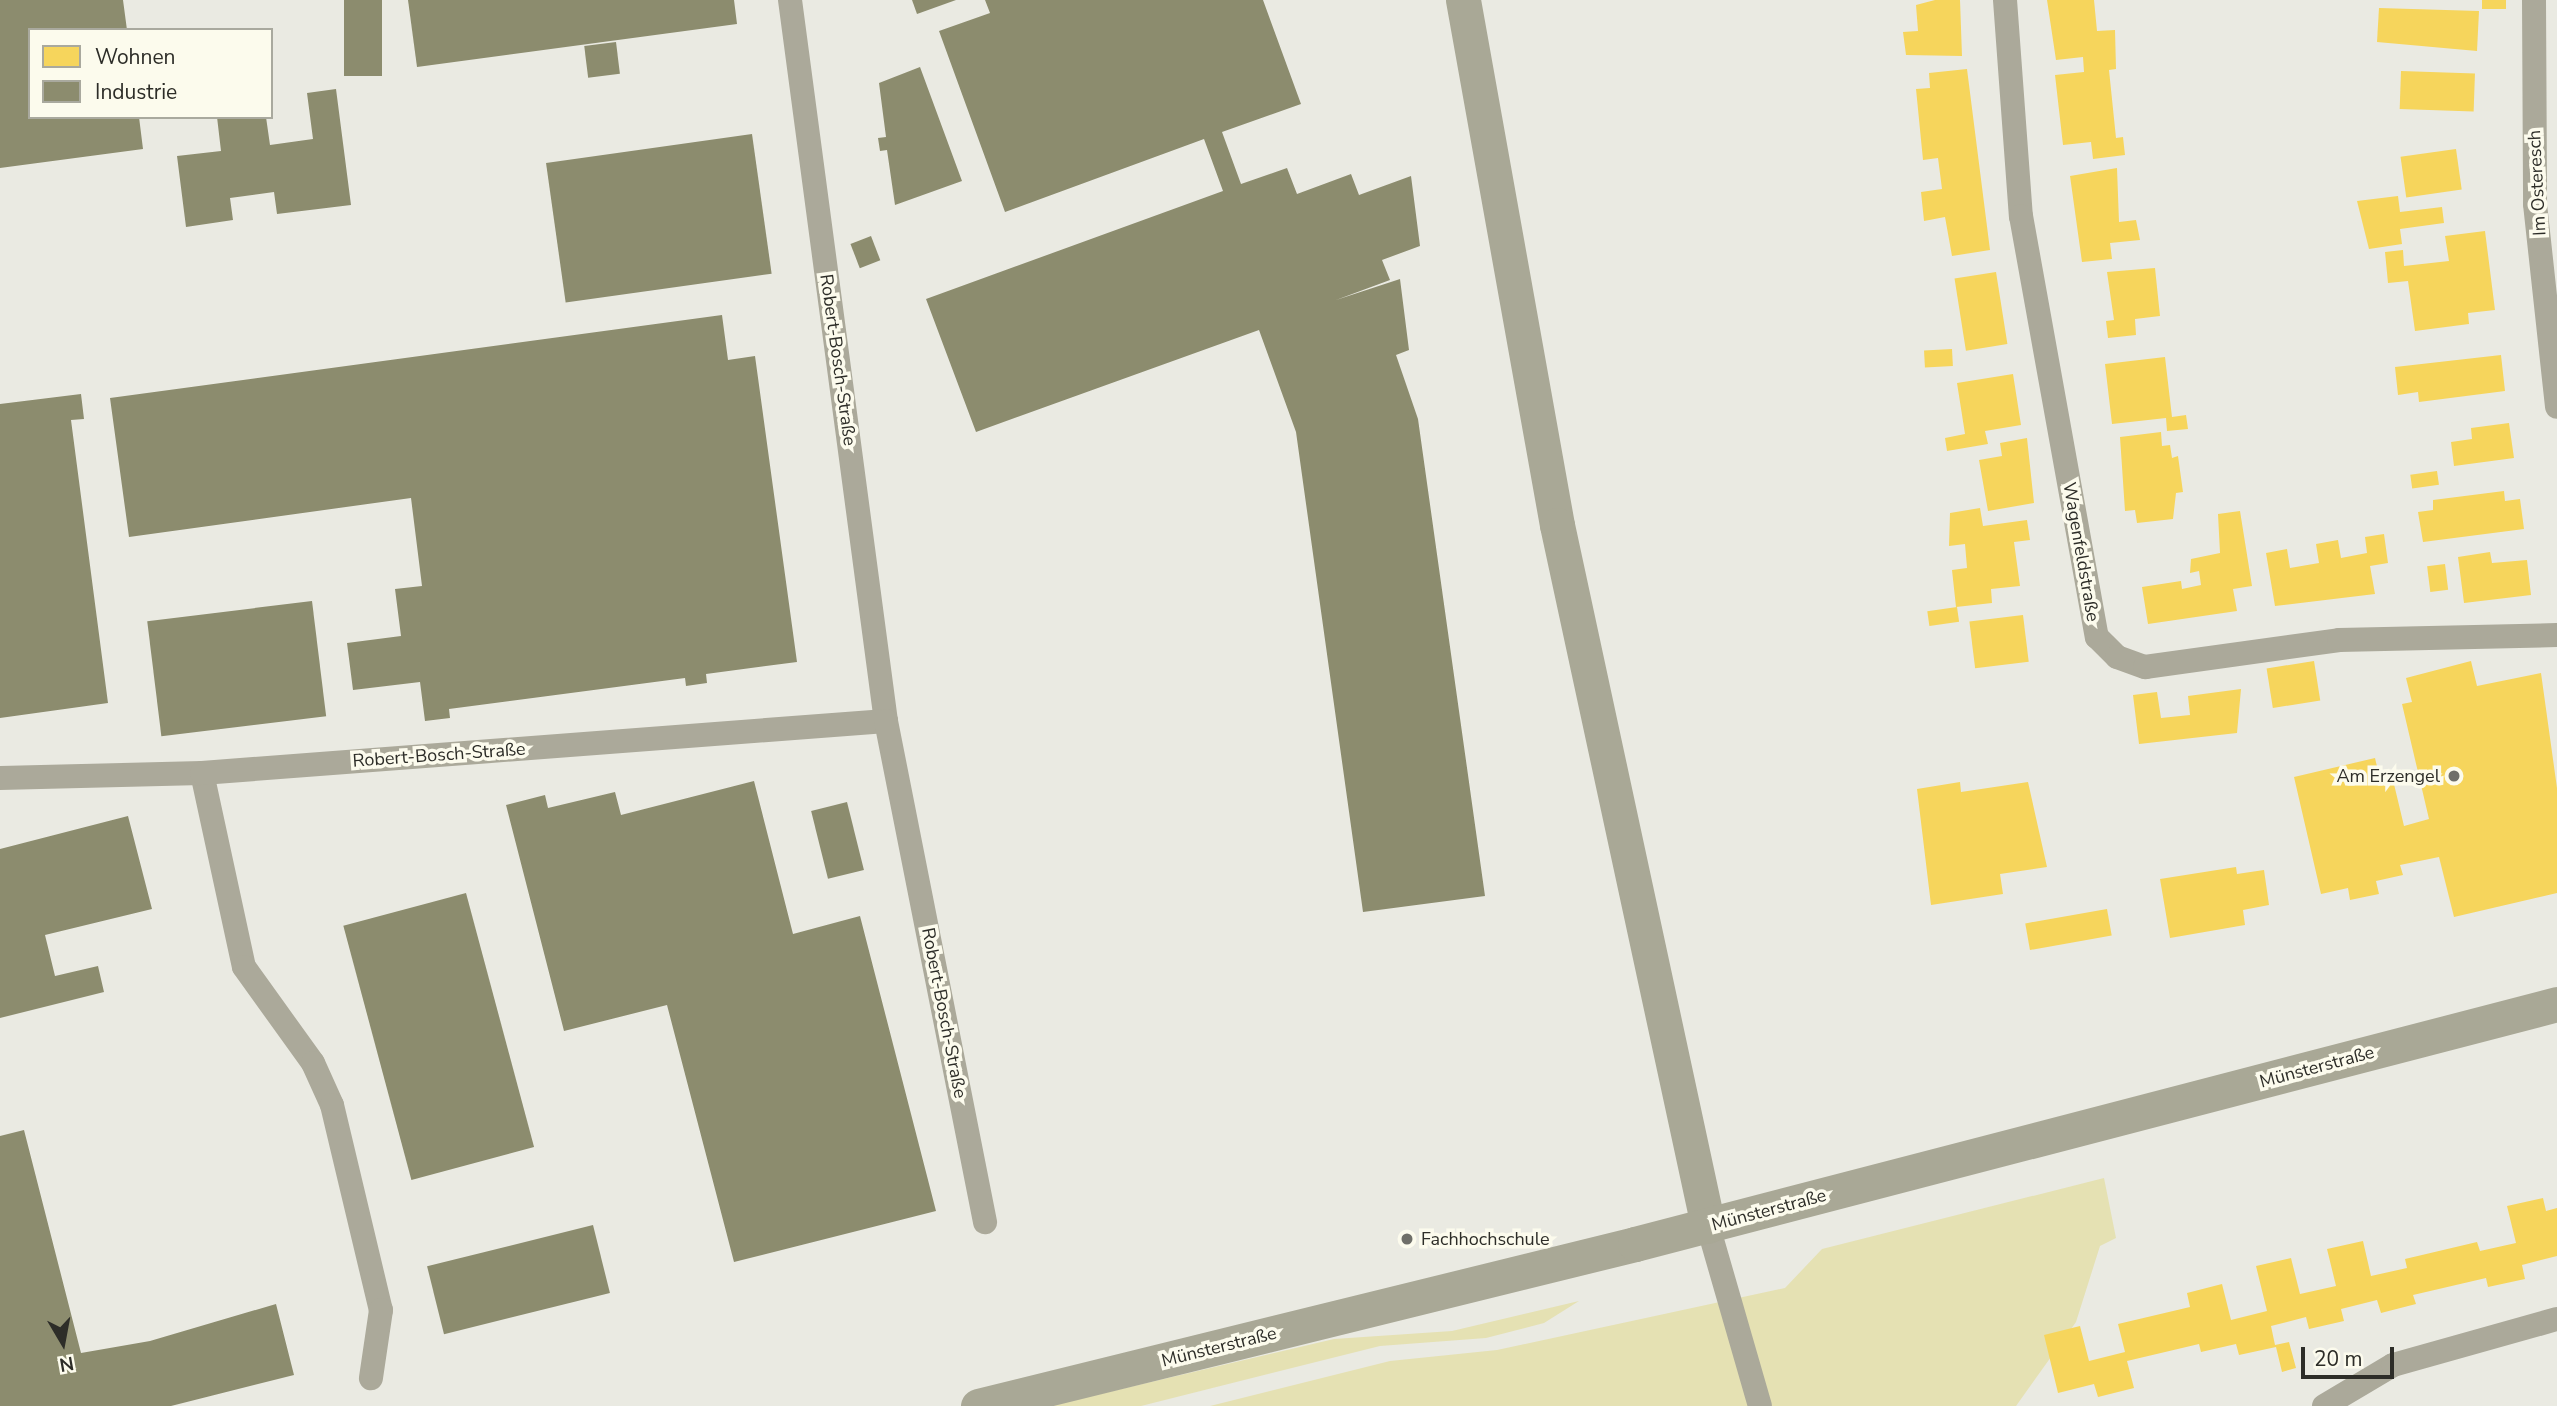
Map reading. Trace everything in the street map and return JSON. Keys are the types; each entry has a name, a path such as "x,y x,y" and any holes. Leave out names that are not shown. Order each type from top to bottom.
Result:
{"main road":[{"path":"1463,0 1557,525 1708,1226"},
{"name":"Münsterstraße","path":"978,1406 1708,1226 2557,1003"}],"street":[{"name":"Robert-Bosch-Straße","path":"790,0 886,721 985,1222"},
{"name":"Wagenfeldstraße","path":"2005,0 2021,216 2097,637 2117,657 2145,667 2339,640 2557,635"},
{"name":"Im Osteresch","path":"2534,0 2535,204 2557,407"},
{"name":"Robert-Bosch-Straße","path":"0,778 202,773 886,721"},
{"path":"202,773 244,967 313,1063 332,1105 381,1310 371,1378"},
{"path":"1708,1226 1760,1406"},
{"path":"2324,1406 2393,1365 2557,1319"}],"shaded area":[{"path":"2104,1178 2116,1238 2100,1246 2076,1322 2016,1406 1210,1406 1390,1361 1497,1350 1785,1288 1822,1249"},
{"path":"1579,1301 1544,1323 1486,1338 1380,1346 1141,1406 1049,1406 1334,1339 1452,1331"}],"building: Wohnen":[{"path":"1935,0 1960,0 1962,56 1906,55 1903,32 1918,31 1916,5"},
{"path":"2047,0 2094,0 2097,31 2115,30 2116,69 2109,70 2116,138 2123,137 2125,155 2093,159 2091,142 2063,145 2055,75 2084,72 2083,57 2056,60"},
{"path":"2482,0 2506,0 2506,9 2482,9"},
{"path":"2379,8 2479,11 2477,51 2377,42"},
{"path":"1967,69 1990,250 1952,256 1945,217 1924,221 1921,192 1942,189 1938,158 1923,160 1916,89 1930,88 1929,73"},
{"path":"2401,71 2475,74 2474,112 2400,109"},
{"path":"2456,149 2462,190 2406,197 2401,157"},
{"path":"2117,168 2119,222 2136,220 2140,240 2110,243 2112,259 2082,262 2070,176"},
{"path":"2398,196 2400,212 2442,207 2444,223 2400,229 2402,244 2369,249 2357,201"},
{"path":"2485,231 2495,310 2468,313 2469,324 2415,331 2408,281 2388,283 2385,252 2403,250 2404,266 2449,261 2445,236"},
{"path":"2155,268 2160,316 2135,319 2136,335 2108,338 2106,321 2114,320 2107,272"},
{"path":"1996,272 2007,344 1966,351 1955,279"},
{"path":"1952,349 1953,366 1925,367 1924,350"},
{"path":"2501,355 2505,391 2419,402 2418,392 2398,395 2395,367"},
{"path":"2165,357 2172,417 2186,415 2188,429 2167,431 2166,418 2112,424 2105,364"},
{"path":"2013,374 2021,425 1985,431 1988,444 1947,451 1945,438 1965,434 1957,383"},
{"path":"2509,423 2514,458 2454,466 2451,442 2472,439 2471,428"},
{"path":"2161,432 2162,446 2170,445 2172,458 2178,456 2183,492 2176,493 2173,519 2137,523 2135,510 2125,511 2120,437"},
{"path":"2027,438 2034,503 1988,511 1979,460 2002,456 2000,443"},
{"path":"2437,471 2439,485 2412,489 2410,475"},
{"path":"2504,491 2505,501 2520,499 2524,529 2423,542 2418,512 2433,510 2433,500"},
{"path":"1980,508 1983,526 2027,520 2030,540 2014,542 2020,586 1991,589 1992,603 1956,607 1952,570 1967,568 1965,544 1949,546 1950,513"},
{"path":"2240,511 2252,586 2233,589 2237,611 2148,624 2142,587 2181,581 2182,589 2201,585 2199,571 2190,573 2191,559 2220,553 2218,514"},
{"path":"2384,534 2388,563 2370,566 2375,594 2275,606 2266,553 2287,549 2290,568 2319,563 2316,544 2338,540 2341,558 2367,553 2365,537"},
{"path":"2490,552 2492,563 2527,560 2531,595 2464,603 2458,557"},
{"path":"2445,564 2448,590 2430,592 2427,566"},
{"path":"1957,607 1959,622 1929,626 1927,611"},
{"path":"2023,615 2029,662 1975,668 1969,622"},
{"path":"2314,661 2320,701 2273,708 2267,669"},
{"path":"2471,661 2477,686 2541,673 2557,788 2557,893 2454,917 2439,857 2400,865 2403,875 2376,881 2379,894 2350,900 2348,888 2321,894 2294,777 2375,758 2380,779 2393,780 2404,826 2429,819 2402,704 2412,702 2406,678"},
{"path":"2241,689 2237,733 2139,744 2133,695 2157,692 2161,718 2190,715 2188,696"},
{"path":"1960,782 1961,792 2028,782 2047,867 2000,874 2003,894 1931,905 1917,789"},
{"path":"2236,867 2237,874 2264,870 2269,905 2243,910 2245,925 2170,938 2160,879"},
{"path":"2107,909 2112,936 2030,950 2025,923"},
{"path":"2543,1198 2546,1211 2557,1208 2557,1256 2522,1265 2525,1279 2488,1287 2486,1278 2413,1295 2416,1304 2381,1313 2377,1300 2341,1309 2344,1321 2309,1329 2306,1317 2271,1326 2275,1345 2289,1342 2296,1368 2282,1372 2276,1347 2239,1355 2236,1344 2201,1352 2199,1344 2127,1361 2134,1388 2098,1397 2094,1384 2058,1393 2044,1335 2080,1326 2089,1361 2125,1352 2118,1324 2190,1307 2187,1293 2222,1284 2231,1320 2267,1311 2256,1266 2291,1258 2300,1294 2336,1286 2327,1249 2363,1241 2371,1276 2407,1268 2405,1259 2477,1242 2480,1251 2516,1243 2507,1206"}],"building: Industrie":[{"path":"0,0 123,0 127,28 28,28 28,119 139,119 143,149 0,168"},
{"path":"344,0 382,0 382,76 344,76"},
{"path":"408,0 734,0 737,24 417,67"},
{"path":"912,0 956,0 917,14"},
{"path":"985,0 1263,0 1301,104 1222,132 1241,184 1287,168 1297,194 1351,174 1359,195 1411,176 1420,246 1382,260 1390,280 1336,300 1400,279 1409,350 1396,355 1418,419 1485,896 1363,912 1296,432 1259,330 976,432 926,299 1223,191 1204,139 1005,212 939,31 990,13"},
{"path":"616,42 620,74 588,78 584,46"},
{"path":"920,67 962,181 895,205 887,150 880,151 878,138 886,137 879,83"},
{"path":"336,89 351,205 277,214 274,192 230,198 233,220 186,227 177,156 221,151 217,119 266,119 270,145 313,139 307,93"},
{"path":"752,134 772,274 566,303 546,163"},
{"path":"871,236 880,260 860,268 850,244"},
{"path":"722,315 728,360 755,356 797,662 706,674 707,683 686,686 685,678 449,709 450,718 425,721 420,682 353,690 347,643 401,636 395,589 422,586 411,498 129,537 110,398"},
{"path":"81,394 84,419 71,420 108,703 0,718 0,404"},
{"path":"312,601 326,716 161,736 147,621"},
{"path":"754,781 793,934 860,916 936,1211 734,1262 667,1005 564,1031 506,805 545,795 548,808 615,792 621,815"},
{"path":"847,802 864,870 828,879 811,811"},
{"path":"128,816 152,909 45,935 55,976 98,966 104,992 0,1018 0,849"},
{"path":"466,893 534,1147 411,1180 343,926"},
{"path":"24,1130 81,1353 150,1341 276,1304 294,1375 171,1406 0,1406 0,1136"},
{"path":"593,1225 610,1293 444,1334 427,1266"}],"place":[{"name":"Am Erzengel","path":"2454,776"},
{"name":"Fachhochschule","path":"1407,1239"}]}
